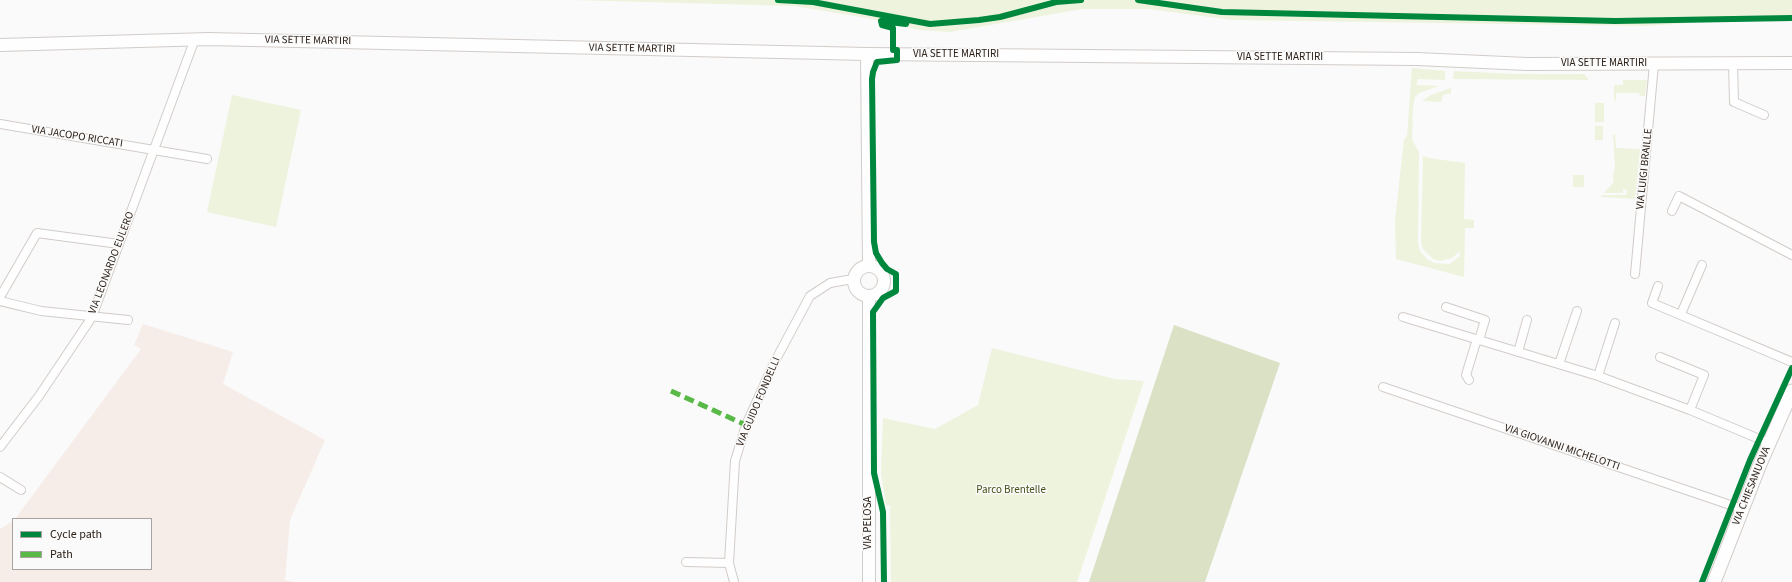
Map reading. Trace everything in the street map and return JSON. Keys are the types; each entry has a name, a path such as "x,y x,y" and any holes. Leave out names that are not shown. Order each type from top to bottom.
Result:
{"main road":[{"name":"VIA SETTE MARTIRI","path":"0,45 192,39 311,40 867,54 1417,59 1520,64 1792,63"},
{"path":"867,54 869,266"},
{"path":"869,266 878,269 884,281 882,288 878,293 869,297 857,292 853,279 858,270 869,266"},
{"name":"VIA PELOSA","path":"869,297 869,582"},
{"name":"VIA CHIESANUOVA","path":"1716,581 1742,509 1792,391"}],"street":[{"name":"VIA LEONARDO EULERO","path":"0,447 39,396 92,317 193,44 192,39"},
{"name":"VIA LUIGI BRAILLE","path":"1634,274 1654,64"},
{"path":"1733,64 1734,102 1764,115"},
{"name":"VIA JACOPO RICCATI","path":"0,124 154,150"},
{"path":"154,150 206,159"},
{"path":"1672,211 1679,196 1792,256"},
{"path":"0,297 36,233 119,244"},
{"path":"1681,314 1702,265"},
{"name":"VIA GUIDO FONDELLI","path":"734,582 729,563 735,461 749,418 774,363 810,296 830,283 853,279"},
{"path":"1658,286 1652,303 1792,362"},
{"path":"0,301 41,312 128,320"},
{"path":"1446,307 1485,320 1466,375 1469,380"},
{"path":"1559,364 1577,311"},
{"path":"1403,317 1598,376 1690,410 1769,443"},
{"path":"1518,352 1527,320"},
{"path":"1598,376 1615,323"},
{"path":"1660,357 1704,375 1690,410"},
{"name":"VIA GIOVANNI MICHELOTTI","path":"1383,387 1742,509"},
{"path":"0,477 21,490"},
{"path":"686,562 729,563"}],"shaded area":[{"path":"143,324 233,352 223,384 325,440 290,520 285,580 292,582 0,582 0,529 12,522 12,570 152,570 152,518 16,518 141,349 134,345"}],"green space":[{"path":"571,0 1792,0 1792,16 1646,26 1232,20 1149,9 1082,9 950,32 919,30 867,18 794,6"},
{"path":"1412,68 1445,71 1445,80 1418,79 1416,85 1439,86 1419,93 1415,97 1413,106 1412,140 1419,152 1418,244 1420,251 1427,259 1434,263 1450,264 1460,256 1460,251 1452,258 1440,261 1433,259 1423,249 1421,241 1423,156 1465,163 1464,219 1474,220 1474,228 1465,228 1464,277 1396,259 1395,220 1404,140 1407,136"},
{"path":"1454,71 1514,74 1584,74 1589,80 1453,79"},
{"path":"1623,80 1647,80 1645,96 1640,96 1639,93 1616,93 1616,100 1614,101 1614,85 1623,85"},
{"path":"1451,88 1451,93 1443,95 1441,102 1422,101 1431,95"},
{"path":"232,95 301,110 276,227 207,212"},
{"path":"1595,103 1604,103 1604,122 1595,122"},
{"path":"1595,126 1603,126 1603,140 1595,140"},
{"path":"1615,134 1616,148 1640,149 1635,199 1601,197 1602,195 1626,195 1627,190 1623,189 1623,193 1604,193 1614,182 1613,176 1615,165 1613,135"},
{"path":"1573,175 1584,175 1584,187 1573,187"},
{"path":"1174,325 1280,363 1205,582 1089,582"},
{"name":"Parco Brentelle","path":"992,348 1115,379 1144,381 1077,582 891,582 890,505 886,505 881,473 883,418 935,429 978,405"}],"marked path":[{"path":"671,391 746,425"}],"cycle path":[{"path":"778,0 813,2 930,24 1000,17 1056,2 1081,0"},
{"path":"1138,0 1222,12 1615,21 1792,18"},
{"path":"884,582 883,512 874,473 873,312 883,298 896,291 896,274 887,269 882,263 876,253 874,242 872,79 877,62 897,60 897,50 893,50 893,28 882,25 881,21 906,24 907,21"},
{"path":"1702,582 1750,460 1792,368"}]}
